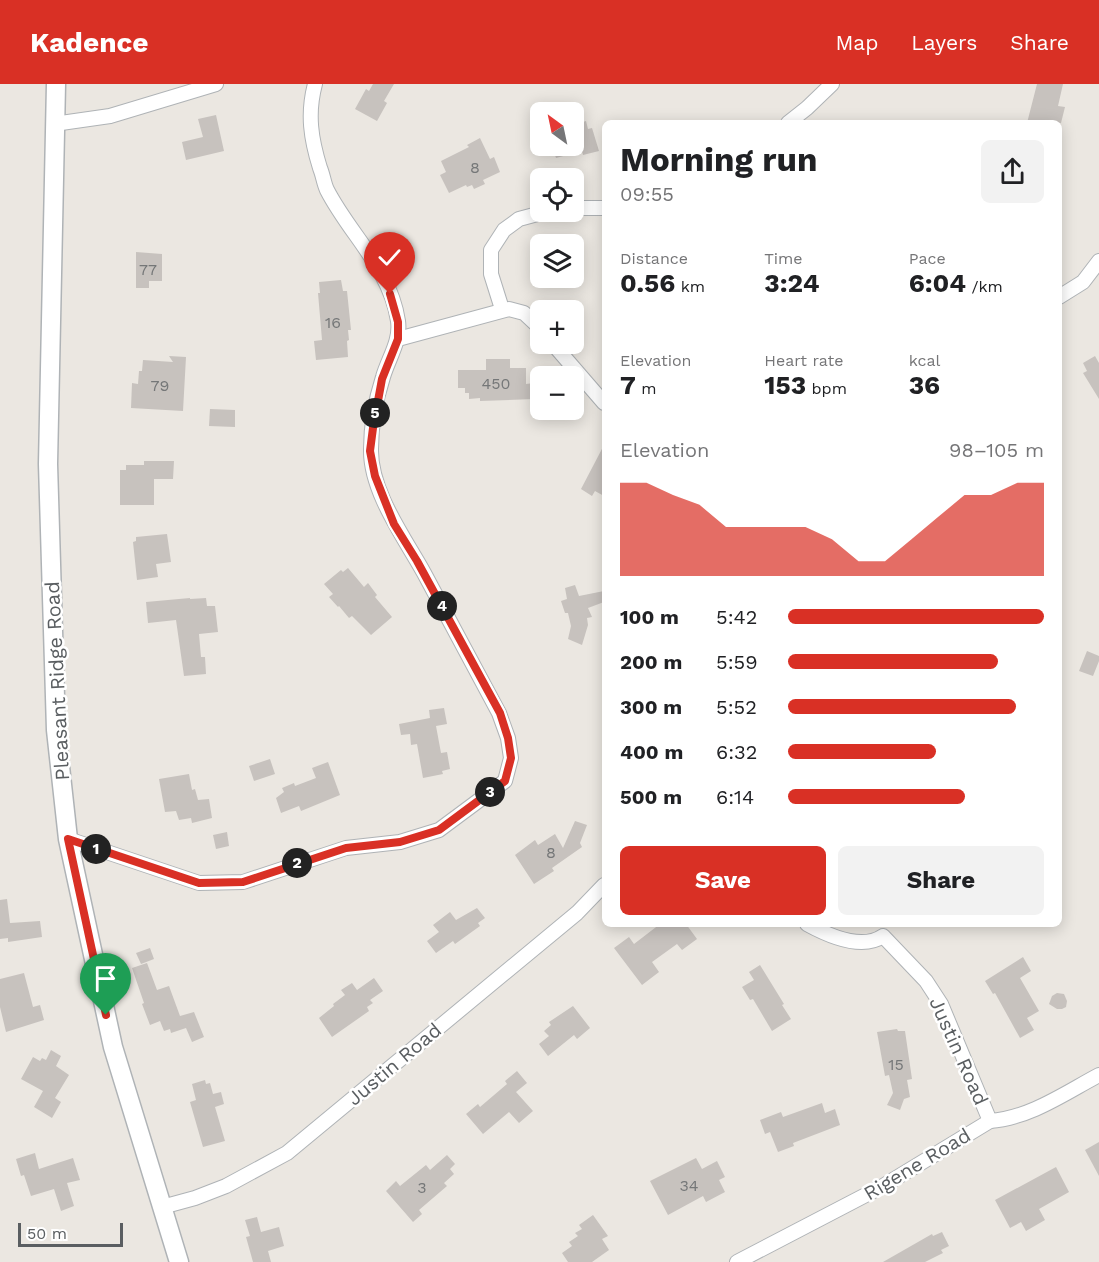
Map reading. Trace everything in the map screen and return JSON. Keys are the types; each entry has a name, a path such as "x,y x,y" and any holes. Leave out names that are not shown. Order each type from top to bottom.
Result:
{"street":[{"name":"Pleasant Ridge Road","path":"56,84 48,464 56,730 68,839 113,1047 180,1262"},
{"path":"54,124 111,116 216,84"},
{"path":"68,839 199,883 243,882 346,848 400,842 439,830 505,781 511,758 508,738 500,713 417,561 394,524 375,476 370,451 373,428 382,379 398,339 398,322 390,294 379,269 327,190 314,148 310,121 310,103 315,84"},
{"path":"792,120 832,84"},
{"path":"584,208 602,208"},
{"path":"502,309 490,274 491,250 504,230 519,219 530,216"},
{"path":"1062,295 1083,282 1099,261"},
{"path":"398,339 502,309 524,313 530,319"},
{"path":"562,354 602,401"},
{"name":"Justin Road","path":"162,1207 226,1186 286,1153 577,914 602,887"},
{"name":"Justin Road","path":"814,927 846,940 860,941 883,936 926,981 941,1004 990,1121"},
{"name":"Rigene Road","path":"737,1262 884,1186 990,1121 1030,1112 1099,1075"}],"building":[{"path":"373,84 394,84 384,101 387,103 377,121 355,109 366,89 369,91"},
{"path":"1037,84 1063,84 1058,106 1065,107 1062,120 1028,120"},
{"path":"216,115 224,151 186,160 182,142 203,137 198,119"},
{"path":"586,121 588,129 592,128 599,151 584,155 584,122"},
{"path":"480,138 490,159 494,157 500,172 483,180 485,184 474,189 472,185 467,187 466,185 449,193 440,175 446,172 441,161 469,147 467,145"},
{"path":"136,252 162,254 162,281 149,281 149,288 136,288"},
{"path":"341,280 343,291 347,291 351,330 348,330 348,357 316,360 314,341 322,340 319,282"},
{"path":"169,356 186,357 183,411 131,408 132,383 138,384 143,360 173,362"},
{"path":"1095,356 1099,363 1099,399 1083,373 1087,371 1083,363"},
{"path":"486,359 510,359 510,368 526,368 526,384 530,384 530,399 480,401 480,398 469,399 469,393 465,393 465,388 458,388 458,370 486,370"},
{"path":"210,409 235,410 235,427 209,426"},
{"path":"602,449 602,495 595,491 592,496 581,489"},
{"path":"144,461 174,461 173,479 154,479 154,505 120,505 120,470 126,470 126,465 144,465"},
{"path":"167,534 171,562 156,564 158,577 137,580 133,542 136,541 136,537"},
{"path":"348,568 364,587 368,583 377,595 375,597 392,617 371,635 352,616 349,618 338,607 329,597 333,594 324,584 341,570 343,572"},
{"path":"575,585 579,596 602,591 602,603 588,608 592,617 587,618 588,625 582,645 568,639 571,626 568,613 565,613 561,601 567,599 565,588"},
{"path":"206,598 207,606 215,606 218,632 199,634 201,657 205,657 206,674 184,676 176,620 148,623 146,602"},
{"path":"1087,651 1099,656 1093,676 1079,671"},
{"path":"444,708 447,724 436,726 441,753 447,752 450,769 442,771 443,774 423,778 417,744 411,745 410,734 401,735 399,724 430,718 429,710"},
{"path":"270,759 275,774 254,781 249,766"},
{"path":"328,762 340,795 301,811 299,806 281,813 276,798 284,792 282,788 316,778 312,768"},
{"path":"189,774 192,790 195,789 198,800 209,799 212,818 192,823 191,818 179,820 176,811 165,812 159,779"},
{"path":"575,821 587,825 580,843 582,847 552,868 554,871 534,884 515,855 535,840 538,845 555,834 563,848"},
{"path":"227,832 229,846 216,849 213,835"},
{"path":"7,899 10,923 40,921 42,937 8,942 8,938 0,939 0,900"},
{"path":"477,908 485,918 478,923 480,926 455,944 453,941 436,953 427,941 439,932 433,925 450,912 456,920"},
{"path":"656,927 688,927 697,939 682,950 677,944 652,962 659,972 642,985 614,948 629,937 634,944"},
{"path":"150,948 154,959 141,964 136,953"},
{"path":"1023,957 1031,971 1020,978 1039,1011 1027,1018 1034,1030 1020,1038 995,993 993,994 985,981"},
{"path":"147,963 157,990 169,986 180,1016 194,1012 204,1037 192,1042 186,1028 171,1033 170,1029 164,1031 160,1021 150,1025 132,968"},
{"path":"760,965 791,1019 772,1031 753,999 750,1000 742,987 754,980 749,972"},
{"path":"24,973 33,1007 40,1005 44,1020 6,1032 0,1007 0,979"},
{"path":"374,978 383,991 370,1000 373,1003 367,1007 369,1011 332,1037 319,1018 345,995 341,990 352,983 357,990"},
{"path":"1057,993 1064,994 1067,1001 1066,1007 1062,1009 1049,1004 1052,996"},
{"path":"573,1006 590,1028 577,1039 574,1035 548,1056 539,1044 549,1036 544,1031 551,1025 549,1022"},
{"path":"897,1029 905,1031 912,1079 907,1080 910,1097 904,1099 900,1110 887,1105 893,1093 889,1075 885,1076 877,1032"},
{"path":"51,1050 61,1056 56,1066 69,1075 55,1098 61,1102 52,1118 34,1107 43,1091 21,1079 33,1057 40,1061 42,1058 46,1060"},
{"path":"517,1071 527,1083 516,1092 533,1111 519,1123 509,1112 483,1134 466,1114 478,1104 480,1107 507,1084 505,1081"},
{"path":"205,1080 206,1084 210,1083 213,1094 221,1092 224,1104 215,1107 225,1141 203,1147 190,1102 196,1100 192,1084"},
{"path":"822,1103 825,1113 835,1109 840,1125 793,1143 794,1146 778,1152 770,1132 765,1134 760,1120 781,1112 783,1117"},
{"path":"1099,1142 1099,1176 1085,1150"},
{"path":"35,1153 39,1169 73,1158 80,1180 67,1183 74,1206 61,1211 54,1189 31,1196 16,1159"},
{"path":"447,1155 455,1164 450,1169 454,1174 444,1183 447,1186 419,1210 422,1214 413,1222 386,1191 396,1181 400,1186 426,1165 430,1170"},
{"path":"696,1158 702,1169 717,1161 725,1177 719,1180 725,1192 706,1202 703,1196 668,1215 650,1181"},
{"path":"1056,1167 1069,1192 1039,1209 1045,1220 1026,1231 1021,1222 1010,1228 995,1200"},
{"path":"593,1215 608,1236 602,1239 609,1250 592,1262 568,1262 562,1253 572,1246 569,1242 578,1236 575,1233 582,1229 579,1225"},
{"path":"257,1217 261,1232 279,1227 284,1246 268,1251 271,1262 253,1262 246,1237 250,1236 245,1220"},
{"path":"942,1232 949,1246 941,1250 943,1253 925,1262 883,1262 932,1234 933,1236"}],"route":[{"path":"106,1015 68,839 199,883 243,882 346,848 400,842 439,830 505,781 511,758 508,738 500,713 417,561 394,524 375,476 370,451 373,428 382,379 398,339 398,322 390,294"}]}
